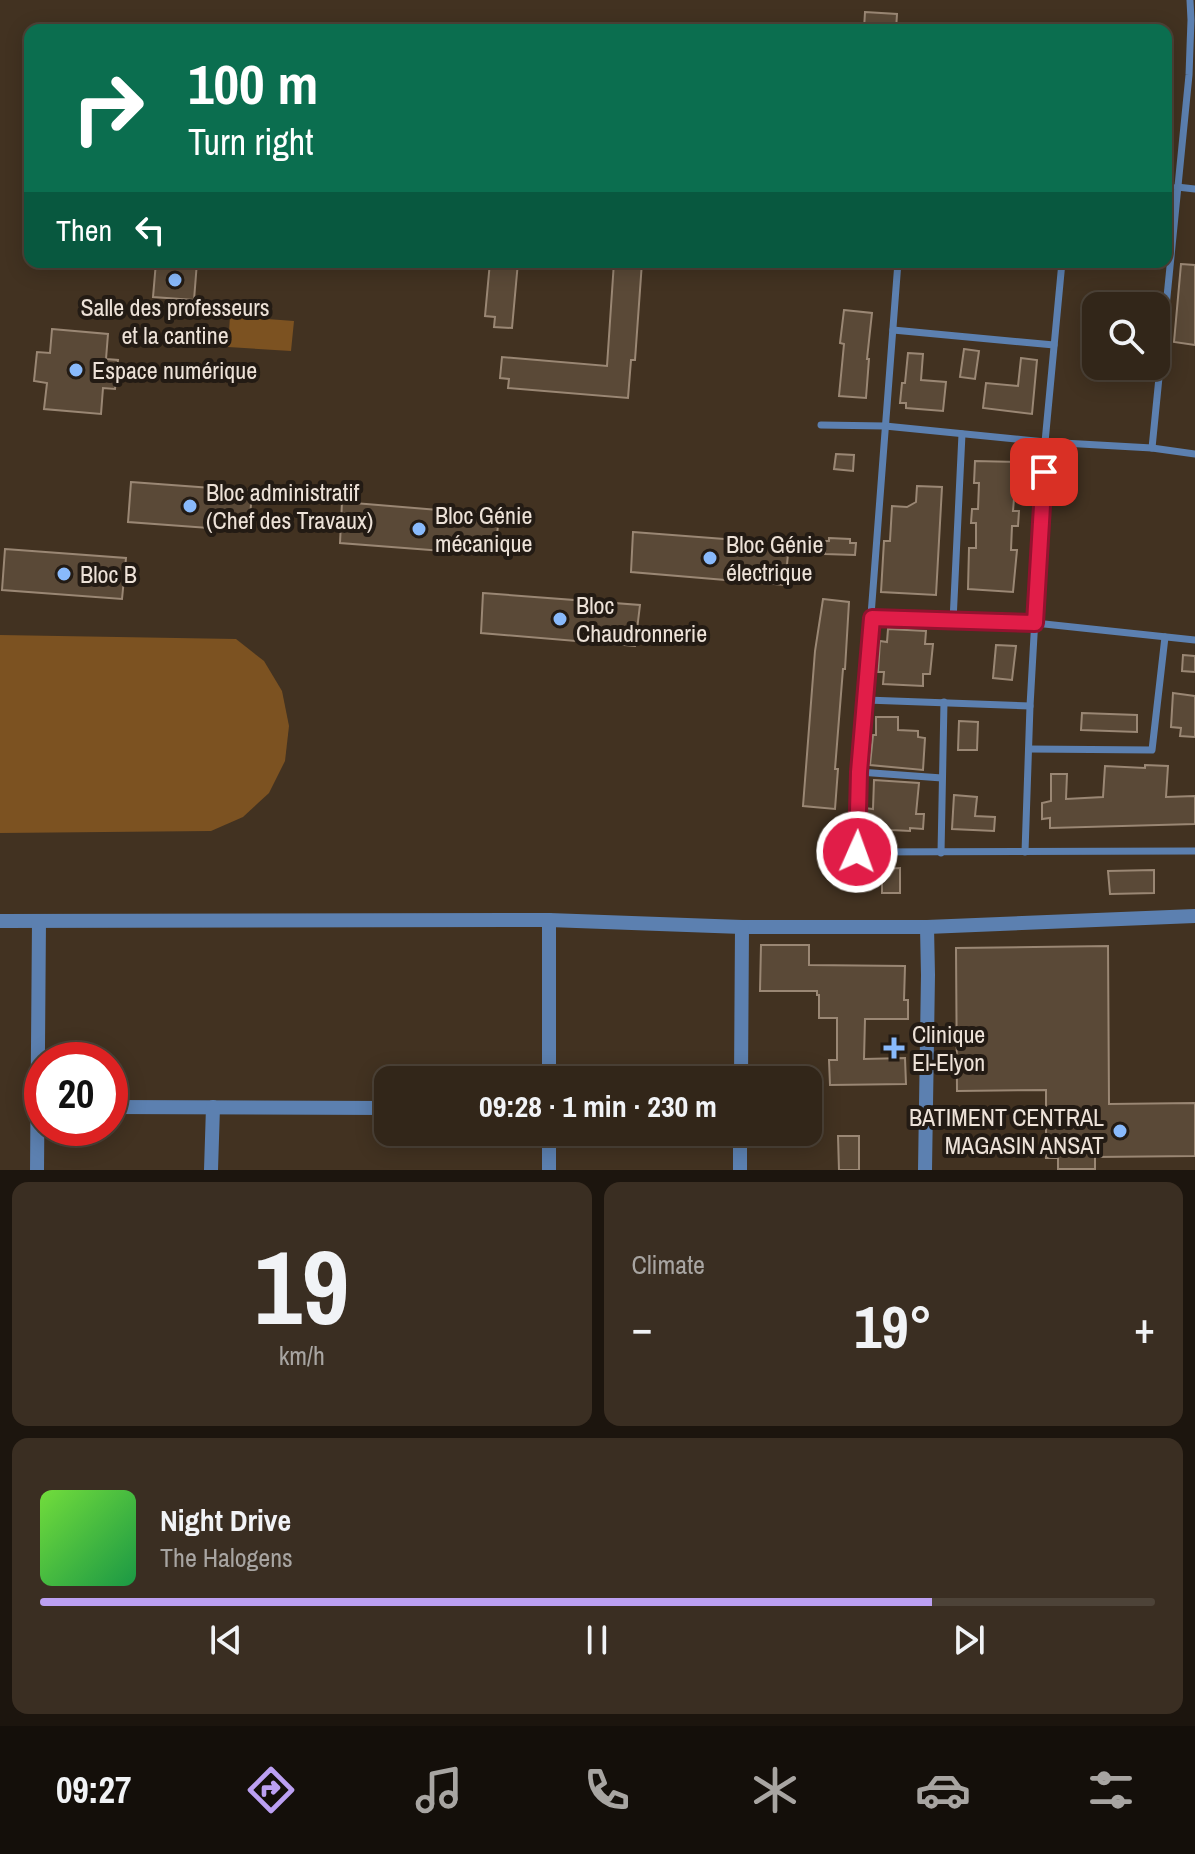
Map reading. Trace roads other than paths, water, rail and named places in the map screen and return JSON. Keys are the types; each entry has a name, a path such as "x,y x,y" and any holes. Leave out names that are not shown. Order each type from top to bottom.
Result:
{"street":[{"path":"0,921 549,920 742,927 927,927 1195,916"},
{"path":"549,920 549,1066"},
{"path":"39,921 40,1042"},
{"path":"741,1066 742,927"},
{"path":"925,1170 927,927"},
{"path":"128,1107 374,1108"},
{"path":"211,1170 213,1107"},
{"path":"37,1170 38,1146"},
{"path":"549,1146 549,1170"},
{"path":"740,1146 740,1170"}],"lane":[{"path":"1172,239 1192,75 1190,0"},
{"path":"1177,187 1195,189"},
{"path":"898,268 859,772 857,852 1195,851"},
{"path":"1025,852 1045,442 1061,268"},
{"path":"1152,448 1169,268"},
{"path":"893,330 1054,345"},
{"path":"821,425 885,426 1195,454"},
{"path":"953,621 962,434"},
{"path":"872,618 1035,623 1195,640"},
{"path":"1029,749 1152,750 1165,637"},
{"path":"866,700 1030,706"},
{"path":"941,853 944,702"},
{"path":"859,772 942,778"}],"place":[{"name":"Salle des professeurs et la cantine","path":"175,280"},
{"name":"Espace numérique","path":"76,370"},
{"name":"Bloc administratif (Chef des Travaux)","path":"190,506"},
{"name":"Bloc Génie mécanique","path":"419,529"},
{"name":"Bloc Génie électrique","path":"710,558"},
{"name":"Bloc B","path":"64,574"},
{"name":"Bloc Chaudronnerie","path":"560,619"},
{"name":"Clinique El-Elyon","path":"894,1048"},
{"name":"BATIMENT CENTRAL MAGASIN ANSAT","path":"1120,1131"}]}
